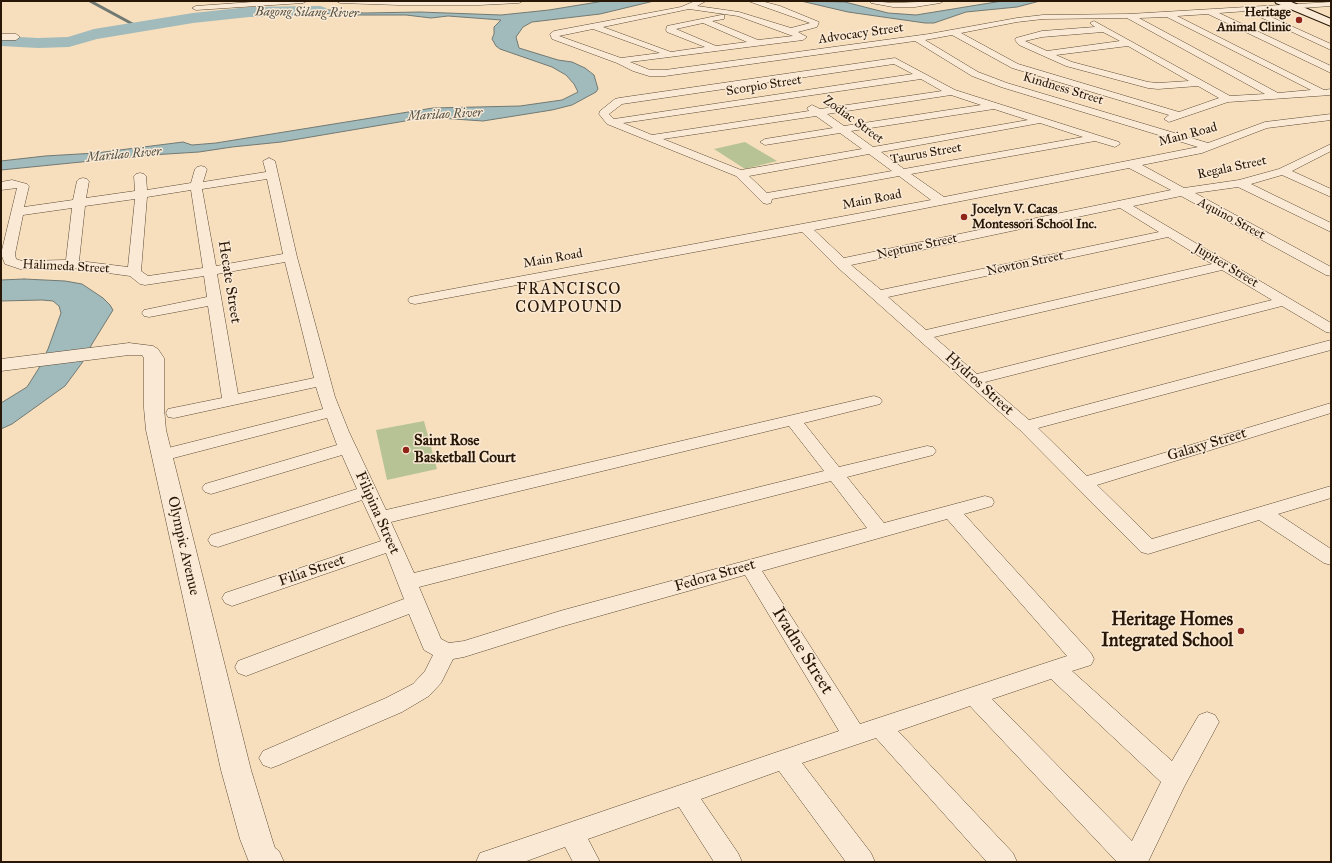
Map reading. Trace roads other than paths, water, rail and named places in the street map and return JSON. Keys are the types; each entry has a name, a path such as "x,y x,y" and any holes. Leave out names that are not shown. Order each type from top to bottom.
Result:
{"main road":[{"path":"1280,1 1331,23"}],"street":[{"path":"196,8 245,3 303,1"},
{"path":"340,1 479,3 519,1"},
{"name":"Advocacy Street","path":"702,1 688,7 554,34 555,37 620,61 642,71 659,73 917,39 1018,20 1082,16 1129,16 1210,12 1331,4"},
{"name":"Advocacy Street","path":"752,1 777,8 815,22 814,25 791,31"},
{"path":"874,1 893,5 915,5 940,1"},
{"path":"688,7 740,14 791,31 829,51"},
{"path":"1248,9 1331,47"},
{"path":"1210,12 1331,70"},
{"path":"716,48 670,30 670,28 702,20 740,14"},
{"path":"1168,14 1326,92"},
{"path":"1082,16 1228,100"},
{"path":"1129,16 1275,96"},
{"path":"702,20 758,43"},
{"path":"593,26 670,54"},
{"path":"1103,28 1042,34 1019,40 1022,43 1068,64 1148,85 1158,86 1200,83"},
{"path":"954,33 1015,66 1179,114"},
{"path":"1,37 16,37"},
{"name":"Kindness Street","path":"917,39 974,74 1004,85 1209,147"},
{"path":"620,61 758,43 810,41"},
{"path":"1045,54 1073,48 1128,43"},
{"path":"1040,120 792,163 740,174 611,122 604,114 605,111 619,101 895,60 921,76 952,92 1040,120 1093,138 1115,144"},
{"name":"Zodiac Street","path":"748,62 941,201"},
{"name":"Scorpio Street","path":"611,122 921,76"},
{"path":"651,138 952,92"},
{"path":"1147,129 1179,114 1212,103 1228,100 1326,92"},
{"path":"758,138 842,130 994,106"},
{"name":"Main Road","path":"414,300 805,228 1131,164 1209,147 1265,125 1331,117"},
{"path":"1311,119 1331,129"},
{"path":"739,124 792,163"},
{"name":"Taurus Street","path":"740,174 765,199 1093,138"},
{"name":"Regala Street","path":"1181,192 1240,183 1283,171 1331,147"},
{"path":"1315,154 1331,162"},
{"name":"Aquino Street","path":"1131,164 1331,272"},
{"name":"Filipina Street","path":"196,186 270,168 290,257 322,381 332,412 392,544 432,644 446,652"},
{"name":"Hecate Street","path":"201,169 196,186 232,400"},
{"path":"1283,171 1331,193"},
{"path":"134,272 141,194 140,176"},
{"path":"72,264 83,182"},
{"path":"1240,183 1331,228"},
{"name":"Halimeda Street","path":"1,186 12,184 23,186 18,212 5,247 10,261 20,265 72,264 134,272 145,281 290,257"},
{"path":"18,212 196,186"},
{"name":"Neptune Street","path":"841,263 1181,192"},
{"name":"Jupiter Street","path":"1121,204 1225,265 1331,330"},
{"name":"Hydros Street","path":"805,228 841,263 1026,426 1148,547 1262,514"},
{"name":"Newton Street","path":"879,295 1171,233"},
{"path":"924,335 1225,265"},
{"path":"149,313 215,300"},
{"path":"974,380 1284,301"},
{"path":"1026,426 1331,345"},
{"name":"Olympic Avenue","path":"1,365 129,349 146,350 151,353 154,358 154,408 156,430 236,770 256,839 264,858 268,862"},
{"path":"174,413 322,381"},
{"path":"380,518 874,401"},
{"name":"Galaxy Street","path":"1084,483 1331,408"},
{"path":"162,455 332,412"},
{"path":"793,420 879,530"},
{"path":"211,488 348,447"},
{"path":"408,582 927,451"},
{"path":"218,540 368,492"},
{"path":"1262,514 1331,492"},
{"name":"Fedora Street","path":"446,652 464,649 560,619 879,530 986,502"},
{"path":"489,862 854,735 1083,659 951,512"},
{"path":"1262,514 1331,558"},
{"name":"Filia Street","path":"232,598 392,544"},
{"name":"Ivadne Street","path":"749,566 854,735"},
{"path":"246,667 416,604"},
{"path":"271,758 394,705 421,690 433,677 446,652"},
{"path":"1055,669 1175,780"},
{"path":"975,696 1135,862 1175,780 1207,722"},
{"path":"880,727 1004,862"},
{"path":"784,759 862,862"},
{"path":"684,794 729,862"},
{"path":"572,834 587,862"}],"water":[{"name":"Marilao River","path":"604,1 654,1 600,14 532,22 523,27 516,37 519,48 558,60 572,62 585,68 594,75 598,89 596,92 572,105 552,110 483,121 439,118 411,120 281,142 199,152 151,155 1,170 1,161 45,156 96,153 183,142 192,145 216,143 433,108 520,106 562,100 578,92 574,84 566,75 552,67 500,49 496,46 492,39 494,27 501,20 448,16 431,18 406,15 344,15 307,12 271,13 274,10 318,9 364,13 420,12 501,15 549,10"},
{"path":"801,1 845,2 888,13 916,15 1002,1 1040,1 1017,7 966,12 934,23 925,23 848,12"},
{"path":"24,279 65,281 82,284 103,298 113,310 82,363 65,386 12,424 1,429 1,403 27,387 39,368 48,349 61,313 59,306 53,301 1,301 1,280"}],"waterway":[{"path":"90,1 138,27"},
{"name":"Bagong Silang River","path":"1,41 38,43 69,42 94,34 193,18 249,12 320,11"}],"place":[{"name":"Heritage Animal Clinic","path":"1299,20"},
{"name":"Jocelyn V. Cacas Montessori School Inc.","path":"964,217"},
{"name":"Saint Rose Basketball Court","path":"406,450"},
{"name":"Heritage Homes Integrated School","path":"1241,631"}],"district":[{"name":"FRANCISCO COMPOUND","path":"569,299"}]}
